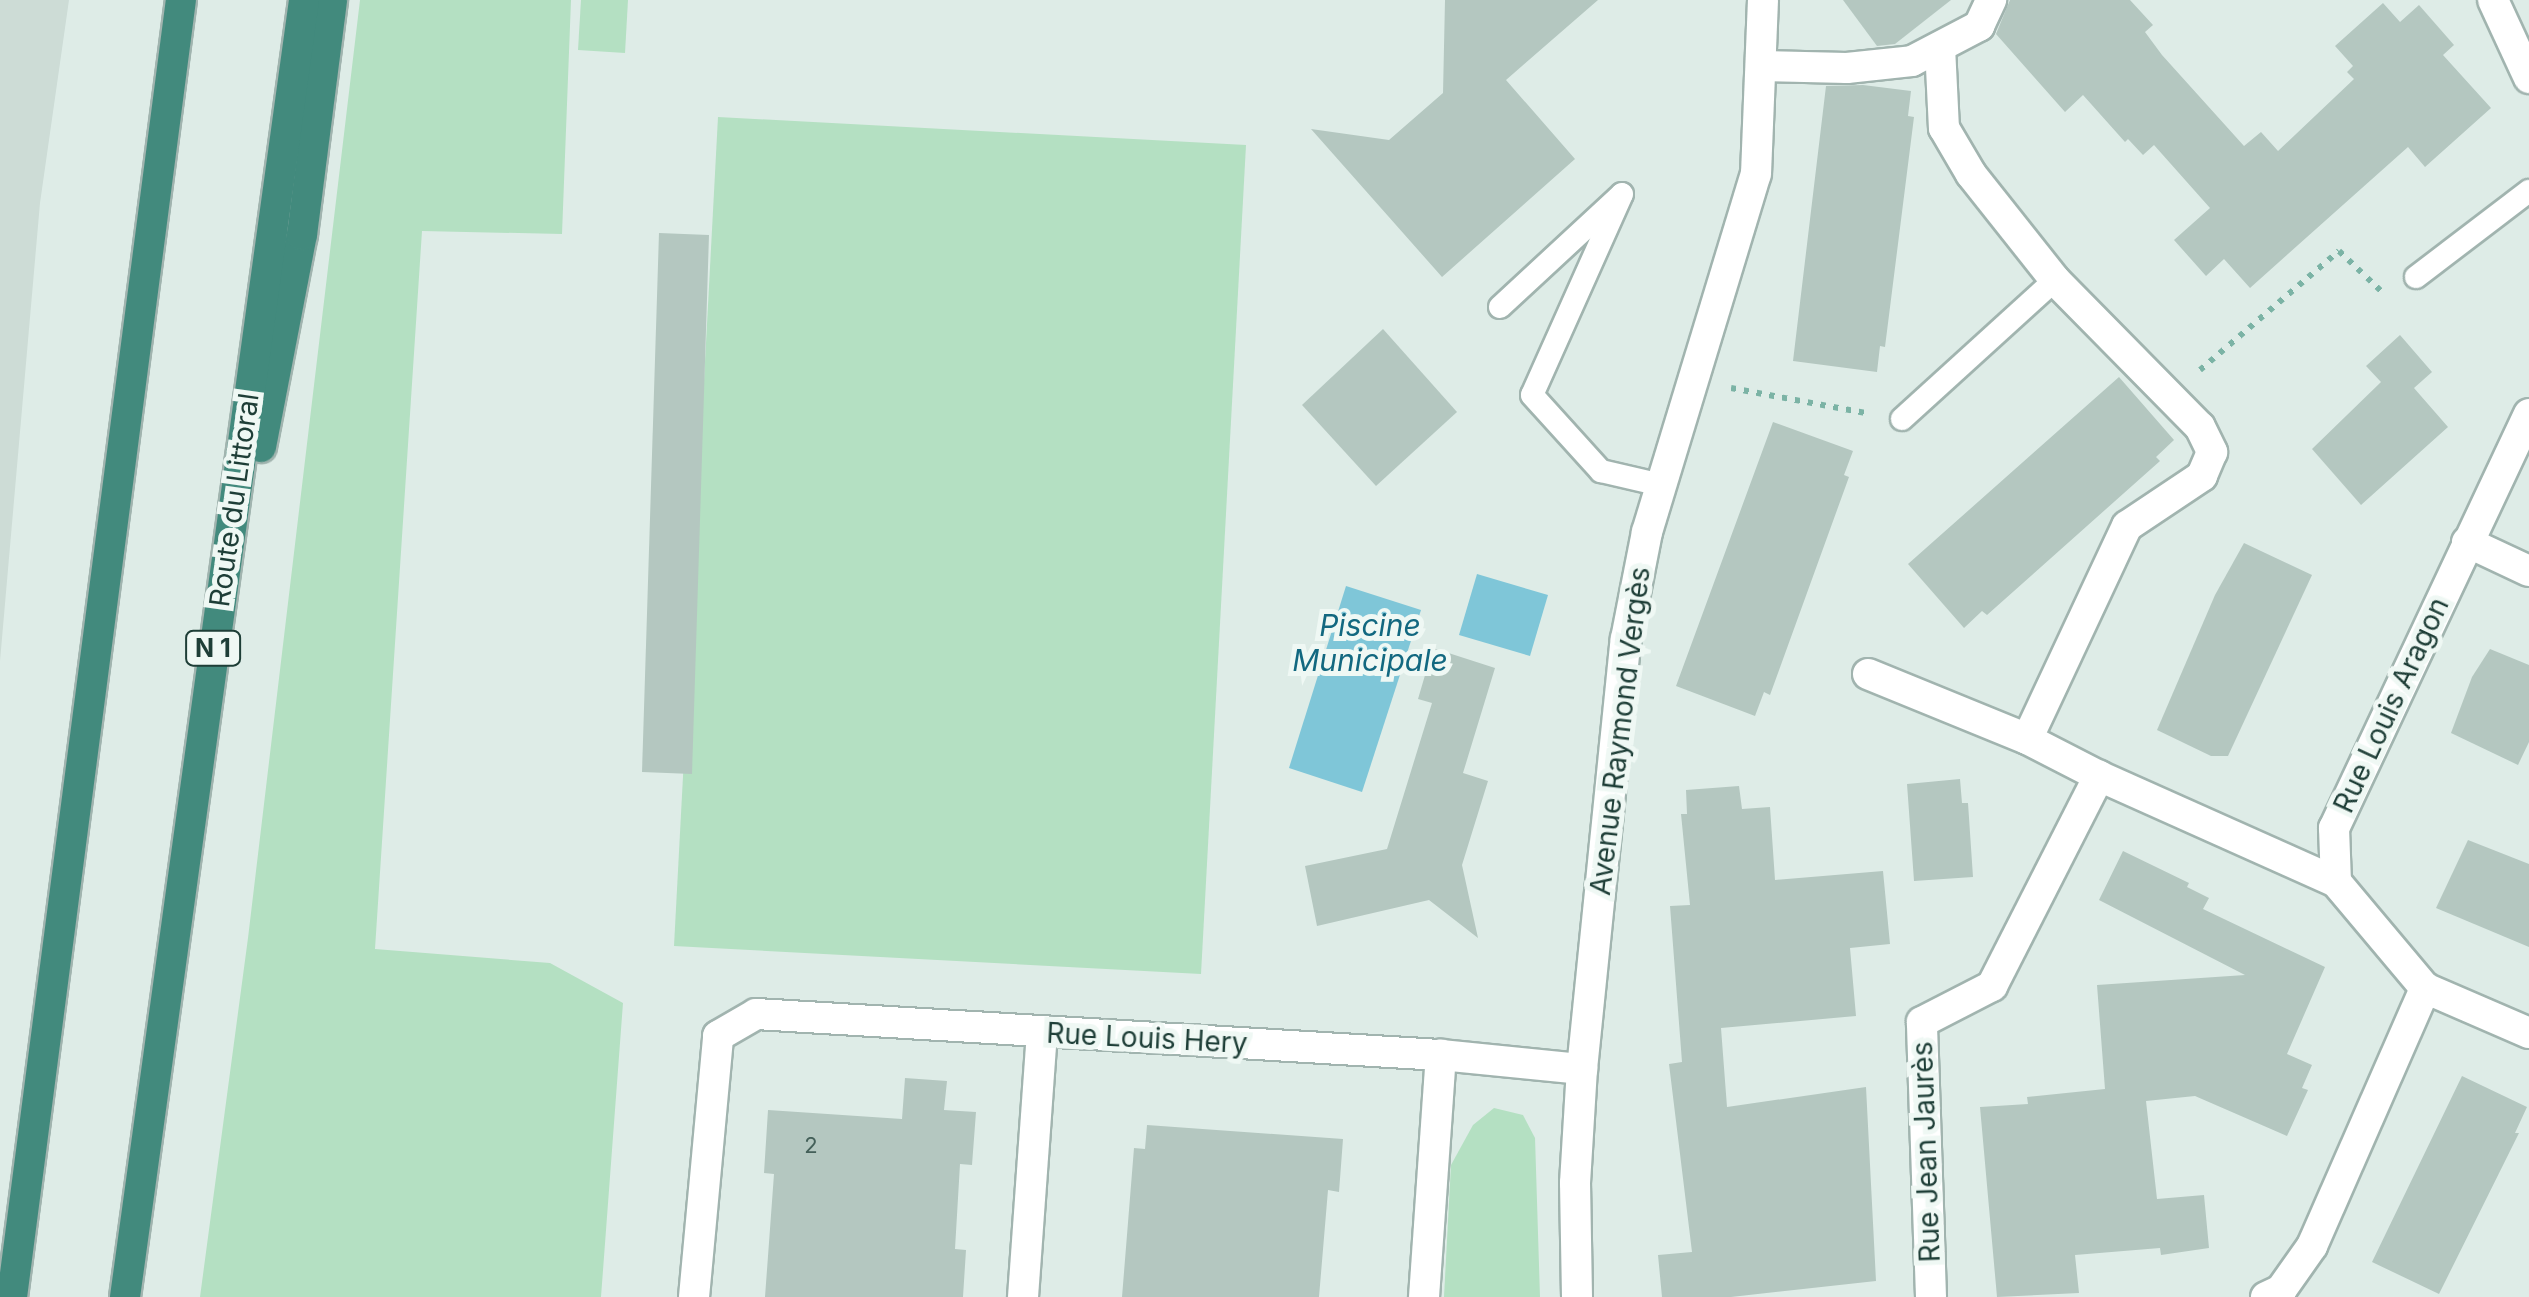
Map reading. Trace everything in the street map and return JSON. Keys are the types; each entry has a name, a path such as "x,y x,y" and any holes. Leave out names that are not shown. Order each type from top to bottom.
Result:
{"highway":[{"path":"12,1297 181,0"},
{"name":"Route du Littoral","path":"126,1297 304,0"},
{"path":"188,828 302,235 332,0"}],"street":[{"name":"Avenue Raymond Vergès","path":"1577,1297 1576,1183 1582,1069 1626,640 1646,532 1756,174 1763,0"},
{"path":"1762,66 1847,68 1912,61 1979,26 1991,0"},
{"path":"2493,0 2529,78"},
{"path":"1940,47 1944,128 2008,227 2200,427 2212,452 2202,476 2127,526 2027,739"},
{"name":"Rue Louis Aragon","path":"2336,882 2334,828 2529,414"},
{"path":"2467,542 2529,571"},
{"path":"1868,674 2027,739 2098,776 2336,882 2425,988 2529,1033"},
{"name":"Rue Jean Jaurès","path":"1931,1297 1922,1022 1992,986 2098,776"},
{"path":"2278,1295 2312,1246 2425,988"},
{"name":"Rue Louis Hery","path":"694,1297 718,1036 756,1014 1441,1055 1582,1069"},
{"path":"1023,1297 1042,1032"},
{"path":"1424,1297 1441,1055"}],"lane":[{"path":"2416,277 2529,191"},
{"path":"1500,307 1622,194 1532,396 1601,471 1661,485"},
{"path":"1902,419 2055,280"}],"path":[{"path":"2170,396 2339,251 2390,300 2416,277"},
{"path":"1692,381 1902,419"}],"shaded area":[{"path":"0,0 69,0 40,203 0,661"}],"green space":[{"path":"360,0 571,0 562,234 422,231 375,949 550,963 623,1003 601,1297 200,1297 248,938"},
{"path":"581,0 628,0 625,53 578,50"},
{"path":"718,117 1246,145 1201,974 674,946"},
{"path":"1494,1108 1523,1115 1535,1138 1540,1297 1444,1297 1451,1165 1473,1125"}],"water":[{"path":"1477,574 1548,595 1530,656 1459,635"},
{"name":"Piscine Municipale","path":"1346,586 1421,610 1362,792 1289,768"}],"building":[{"path":"1445,0 1598,0 1506,80 1575,159 1442,277 1311,129 1389,140 1443,93"},
{"path":"1843,0 1951,0 1895,44 1877,46"},
{"path":"2010,0 2130,0 2153,25 2145,32 2162,55 2244,146 2261,132 2278,151 2354,79 2347,72 2353,66 2335,46 2383,3 2400,22 2419,5 2454,45 2443,55 2491,108 2425,167 2408,147 2250,288 2224,259 2206,276 2174,240 2210,208 2154,145 2143,155 2128,139 2125,142 2083,95 2065,112 1996,34"},
{"path":"1863,85 1911,91 1908,116 1914,117 1885,347 1880,346 1877,372 1793,361 1826,86"},
{"path":"659,233 709,235 692,774 642,772"},
{"path":"1383,329 1457,412 1376,486 1302,405"},
{"path":"2400,335 2432,372 2414,388 2448,427 2361,505 2312,449 2381,382 2366,366"},
{"path":"2119,377 2174,440 2156,457 2160,461 1987,615 1982,611 1964,628 1908,564"},
{"path":"1773,422 1853,451 1844,475 1849,477 1770,695 1764,692 1755,716 1676,686"},
{"path":"2244,543 2312,575 2228,756 2211,756 2157,730 2215,595"},
{"path":"1433,648 1495,668 1463,773 1488,781 1462,865 1478,938 1429,900 1317,926 1305,866 1387,849 1432,703 1418,699"},
{"path":"2490,649 2529,665 2529,742 2518,765 2451,733 2472,677"},
{"path":"1960,779 1962,803 1968,803 1973,877 1914,881 1907,784"},
{"path":"1739,786 1742,809 1770,807 1775,880 1883,871 1890,944 1850,948 1856,1016 1721,1028 1727,1107 1866,1087 1876,1281 1731,1297 1662,1297 1658,1255 1692,1252 1669,1064 1682,1062 1670,906 1690,905 1681,814 1687,814 1686,790"},
{"path":"2468,840 2529,864 2529,947 2436,908"},
{"path":"2123,851 2189,883 2187,887 2209,898 2203,909 2325,967 2287,1054 2312,1065 2302,1088 2308,1090 2287,1136 2195,1096 2146,1101 2157,1199 2204,1195 2209,1248 2161,1255 2160,1248 2075,1255 2079,1293 1997,1297 1980,1107 2028,1104 2027,1097 2105,1089 2097,985 2245,975 2099,900"},
{"path":"2462,1076 2527,1107 2515,1133 2519,1133 2439,1294 2372,1262"},
{"path":"905,1078 947,1081 944,1110 976,1112 972,1165 960,1164 955,1249 966,1250 963,1297 765,1297 774,1174 764,1173 768,1110 902,1119"},
{"path":"1147,1125 1343,1139 1339,1192 1328,1190 1319,1297 1122,1297 1134,1148 1145,1149"}]}
